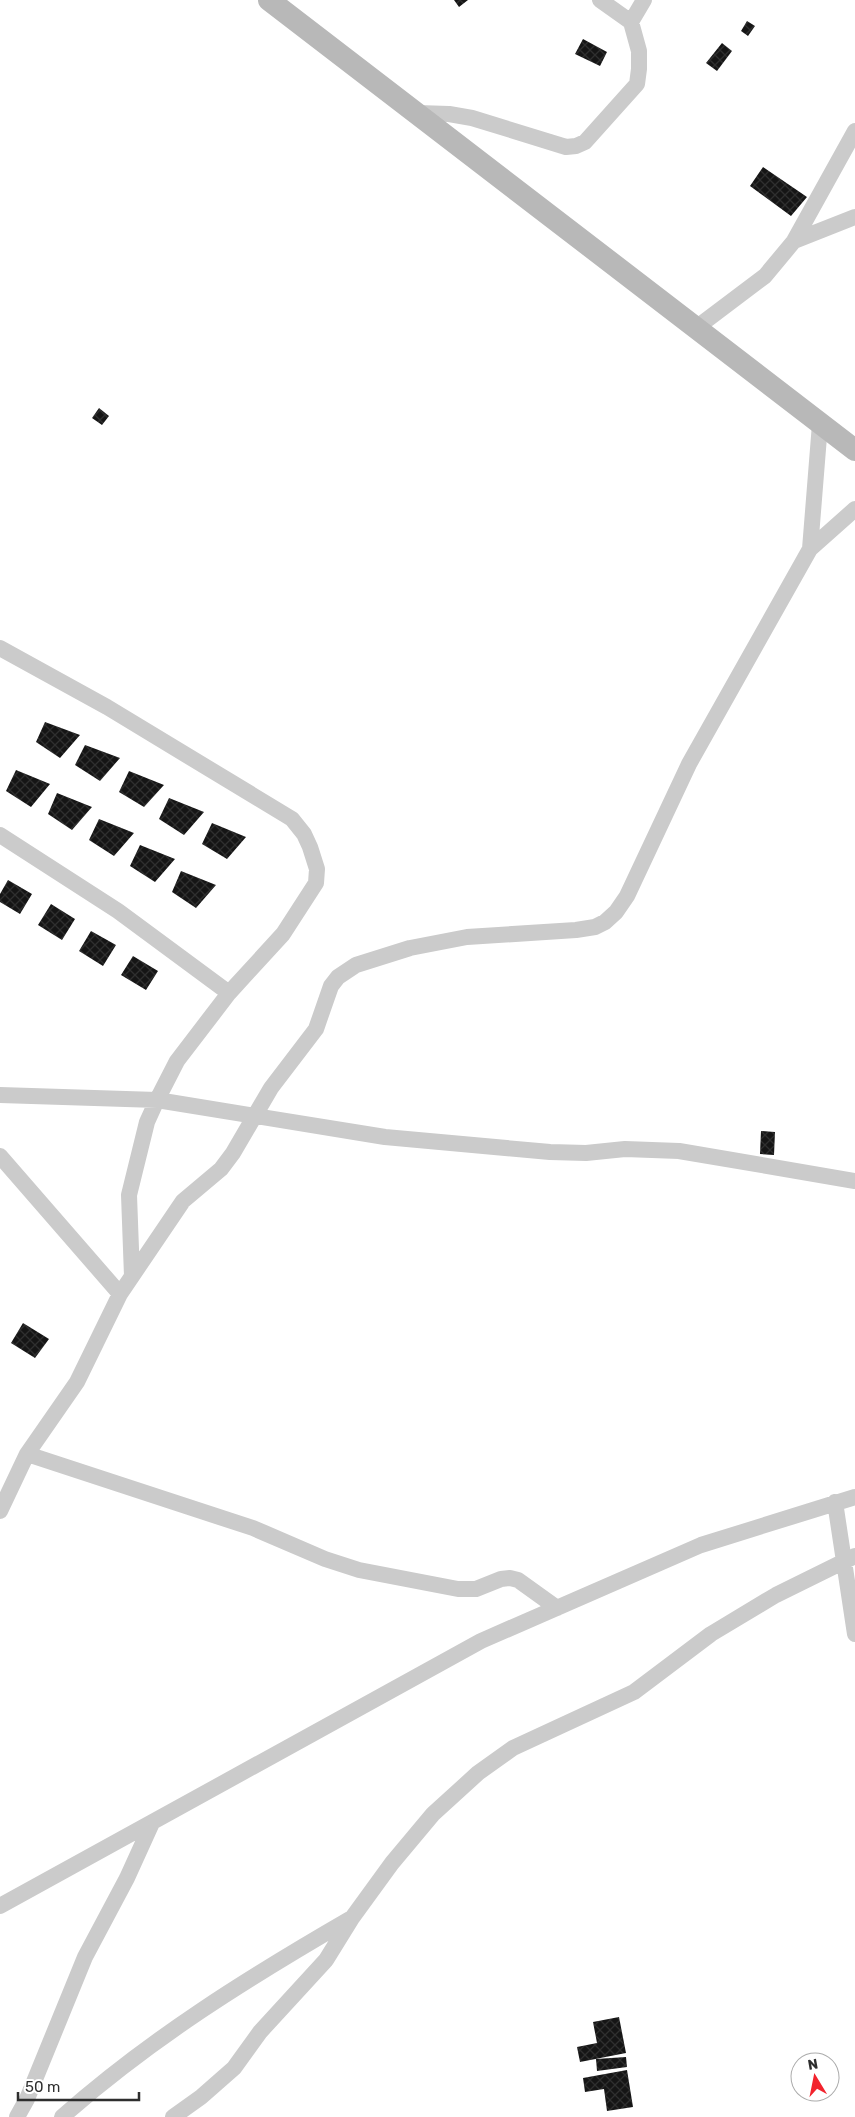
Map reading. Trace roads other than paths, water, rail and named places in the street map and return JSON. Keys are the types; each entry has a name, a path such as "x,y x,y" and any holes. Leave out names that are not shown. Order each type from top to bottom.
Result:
{"main road":[{"path":"269,0 855,450"}],"street":[{"path":"418,113 448,114 472,118 554,145 576,146 585,142 636,84 639,51 631,22 600,0"},
{"path":"631,22 644,0"},
{"path":"696,328 765,276 794,241 855,131"},
{"path":"794,241 855,218"},
{"path":"810,549 820,424"},
{"path":"0,1511 27,1454 77,1382 120,1294 183,1202 221,1168 233,1153 271,1088 313,1034 331,986 338,977 356,965 410,948 467,937 576,930 595,927 605,922 616,912 627,896 689,764 810,549 855,509"},
{"path":"0,648 107,708 292,820 304,834 316,869 316,883 283,934 230,993 177,1062 157,1100 148,1122 129,1195 132,1276"},
{"path":"0,835 118,911 230,993"},
{"path":"0,1095 157,1100 385,1137 550,1152 586,1153 625,1149 679,1151 855,1181"},
{"path":"0,1156 120,1294"},
{"path":"27,1454 253,1528 325,1560 358,1570 458,1589 476,1588 501,1579 510,1578 518,1580 557,1608"},
{"path":"0,1906 481,1641 700,1545 855,1497"},
{"path":"835,1502 850,1559 855,1634"},
{"path":"173,2117 201,2097 234,2068 260,2032 326,1960 352,1918 392,1863 433,1814 478,1773 513,1748 634,1692 711,1634 776,1594 850,1559"},
{"path":"17,2117 27,2100 85,1957 127,1878 152,1823"},
{"path":"62,2117 99,2084 156,2040 230,1991 352,1918"}]}
